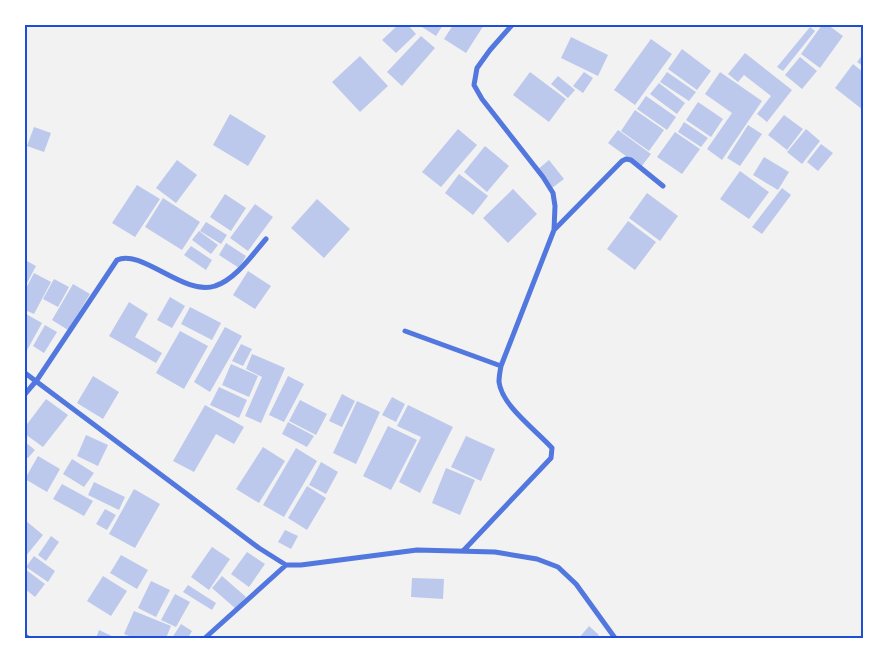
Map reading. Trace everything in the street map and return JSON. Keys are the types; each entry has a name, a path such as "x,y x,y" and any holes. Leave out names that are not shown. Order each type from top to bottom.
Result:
{"street":[{"path":"463,551 551,458 552,448 513,408 502,391 499,381 501,366 554,230 555,206 553,193 543,177 482,100 474,85 477,68 512,25"},
{"path":"554,230 626,159 631,160 663,186"},
{"path":"25,394 117,260 123,257 134,259 192,286 203,288 216,286 235,274 266,239"},
{"path":"405,331 501,366"},
{"path":"25,373 259,548 286,565 301,565 417,550 495,552 538,559 558,567 576,584 615,638"},
{"path":"205,638 286,565"}],"building":[{"path":"398,25 408,25 416,34 396,53 382,40"},
{"path":"419,25 443,25 436,36"},
{"path":"453,25 484,25 466,53 444,39"},
{"path":"822,25 828,25 843,36 820,68 801,54"},
{"path":"810,27 815,31 783,71 777,67"},
{"path":"421,36 435,48 402,86 387,72"},
{"path":"571,37 608,55 598,76 561,58"},
{"path":"651,39 672,54 635,105 614,90"},
{"path":"682,49 711,71 697,90 668,69"},
{"path":"745,53 792,90 767,122 757,114 771,96 744,75 738,82 728,74"},
{"path":"863,54 863,66 857,62"},
{"path":"360,56 388,86 360,112 332,82"},
{"path":"800,57 817,71 802,89 785,75"},
{"path":"853,64 863,72 863,110 835,88"},
{"path":"530,72 566,99 549,122 513,95"},
{"path":"584,72 593,78 583,93 573,86"},
{"path":"667,72 696,92 689,101 660,82"},
{"path":"720,72 762,101 722,160 707,149 732,113 705,94"},
{"path":"558,76 575,90 568,98 551,84"},
{"path":"659,83 685,103 677,114 650,94"},
{"path":"646,96 676,117 667,130 637,109"},
{"path":"698,102 723,119 711,137 686,120"},
{"path":"635,110 664,130 649,151 621,131"},
{"path":"230,114 266,136 248,166 213,145"},
{"path":"784,115 803,129 787,150 768,135"},
{"path":"684,122 708,138 701,147 678,132"},
{"path":"748,125 762,134 740,166 727,158"},
{"path":"34,127 51,133 44,152 27,146"},
{"path":"458,129 477,145 441,187 422,172"},
{"path":"806,129 820,141 802,164 787,152"},
{"path":"618,130 651,154 641,167 608,143"},
{"path":"675,132 700,149 682,174 657,157"},
{"path":"821,144 833,153 818,171 807,162"},
{"path":"485,146 509,166 487,192 464,172"},
{"path":"764,157 789,172 778,190 753,175"},
{"path":"177,160 197,175 176,203 156,188"},
{"path":"549,160 564,179 552,188 537,170"},
{"path":"740,171 769,192 749,219 720,199"},
{"path":"459,174 488,196 473,215 445,193"},
{"path":"137,185 160,199 135,237 112,223"},
{"path":"782,188 791,195 762,234 752,227"},
{"path":"513,189 537,214 508,243 483,218"},
{"path":"647,193 678,216 660,241 629,218"},
{"path":"225,194 246,208 231,231 210,217"},
{"path":"163,198 200,222 182,250 145,227"},
{"path":"317,199 350,229 324,258 291,228"},
{"path":"255,204 273,217 248,251 230,238"},
{"path":"628,221 656,242 635,270 607,249"},
{"path":"206,222 227,235 221,244 200,231"},
{"path":"199,231 218,245 211,254 192,240"},
{"path":"226,243 246,256 239,268 219,255"},
{"path":"191,246 212,260 206,270 184,255"},
{"path":"25,260 36,266 25,287"},
{"path":"248,271 271,286 255,309 233,295"},
{"path":"34,273 51,282 34,314 25,310 25,290"},
{"path":"54,279 69,287 58,307 43,299"},
{"path":"73,284 90,294 68,330 52,320"},
{"path":"170,297 185,306 172,328 157,320"},
{"path":"129,302 148,314 135,337 162,353 156,363 109,336"},
{"path":"190,307 221,323 212,340 181,324"},
{"path":"26,314 42,323 26,352 25,317"},
{"path":"45,325 57,332 44,353 33,346"},
{"path":"225,327 242,336 210,392 194,382"},
{"path":"180,331 208,346 184,389 156,373"},
{"path":"241,344 252,349 243,366 232,361"},
{"path":"252,354 285,368 261,423 245,416 262,377 246,369"},
{"path":"231,364 258,376 249,397 222,385"},
{"path":"93,376 119,392 103,419 77,403"},
{"path":"288,376 304,384 284,422 269,415"},
{"path":"219,387 247,400 239,418 210,405"},
{"path":"342,394 355,401 342,427 329,421"},
{"path":"392,397 405,404 396,422 382,415"},
{"path":"46,399 68,415 43,447 25,434 25,427"},
{"path":"300,400 327,414 316,435 289,421"},
{"path":"357,401 380,412 356,464 333,453"},
{"path":"205,405 244,427 234,444 216,434 194,472 173,461"},
{"path":"408,405 453,427 420,493 399,482 421,437 397,426"},
{"path":"288,422 314,436 307,447 282,434"},
{"path":"388,426 417,440 391,490 363,476"},
{"path":"86,435 108,445 98,466 77,456"},
{"path":"466,436 495,449 481,481 451,467"},
{"path":"25,442 35,450 28,458 25,456"},
{"path":"263,447 285,461 259,503 236,489"},
{"path":"296,448 317,461 284,517 263,505"},
{"path":"38,456 60,469 47,492 25,479"},
{"path":"72,459 94,473 84,487 63,474"},
{"path":"321,462 338,472 326,494 309,485"},
{"path":"446,468 475,480 460,515 432,503"},
{"path":"94,482 125,497 119,510 88,495"},
{"path":"62,484 93,501 84,516 53,499"},
{"path":"307,486 326,498 307,530 288,518"},
{"path":"134,489 160,504 135,548 109,534"},
{"path":"105,509 116,515 107,530 96,524"},
{"path":"25,520 43,535 25,557"},
{"path":"285,530 298,536 291,549 278,542"},
{"path":"51,536 59,542 46,561 38,555"},
{"path":"212,547 230,559 209,590 191,577"},
{"path":"247,552 265,564 249,587 231,574"},
{"path":"121,555 148,570 137,589 110,573"},
{"path":"34,556 55,571 48,582 26,567"},
{"path":"25,569 45,584 35,597 25,589"},
{"path":"103,576 127,591 111,616 87,601"},
{"path":"222,576 246,597 236,609 212,588"},
{"path":"412,578 444,579 443,599 411,597"},
{"path":"151,581 170,590 156,617 138,608"},
{"path":"188,585 216,603 212,610 183,592"},
{"path":"175,594 190,602 176,627 161,620"},
{"path":"134,611 171,626 166,638 134,638 124,634"},
{"path":"181,624 192,631 188,638 172,638"},
{"path":"589,626 599,635 596,638 579,638"},
{"path":"99,630 116,638 96,638"}]}
